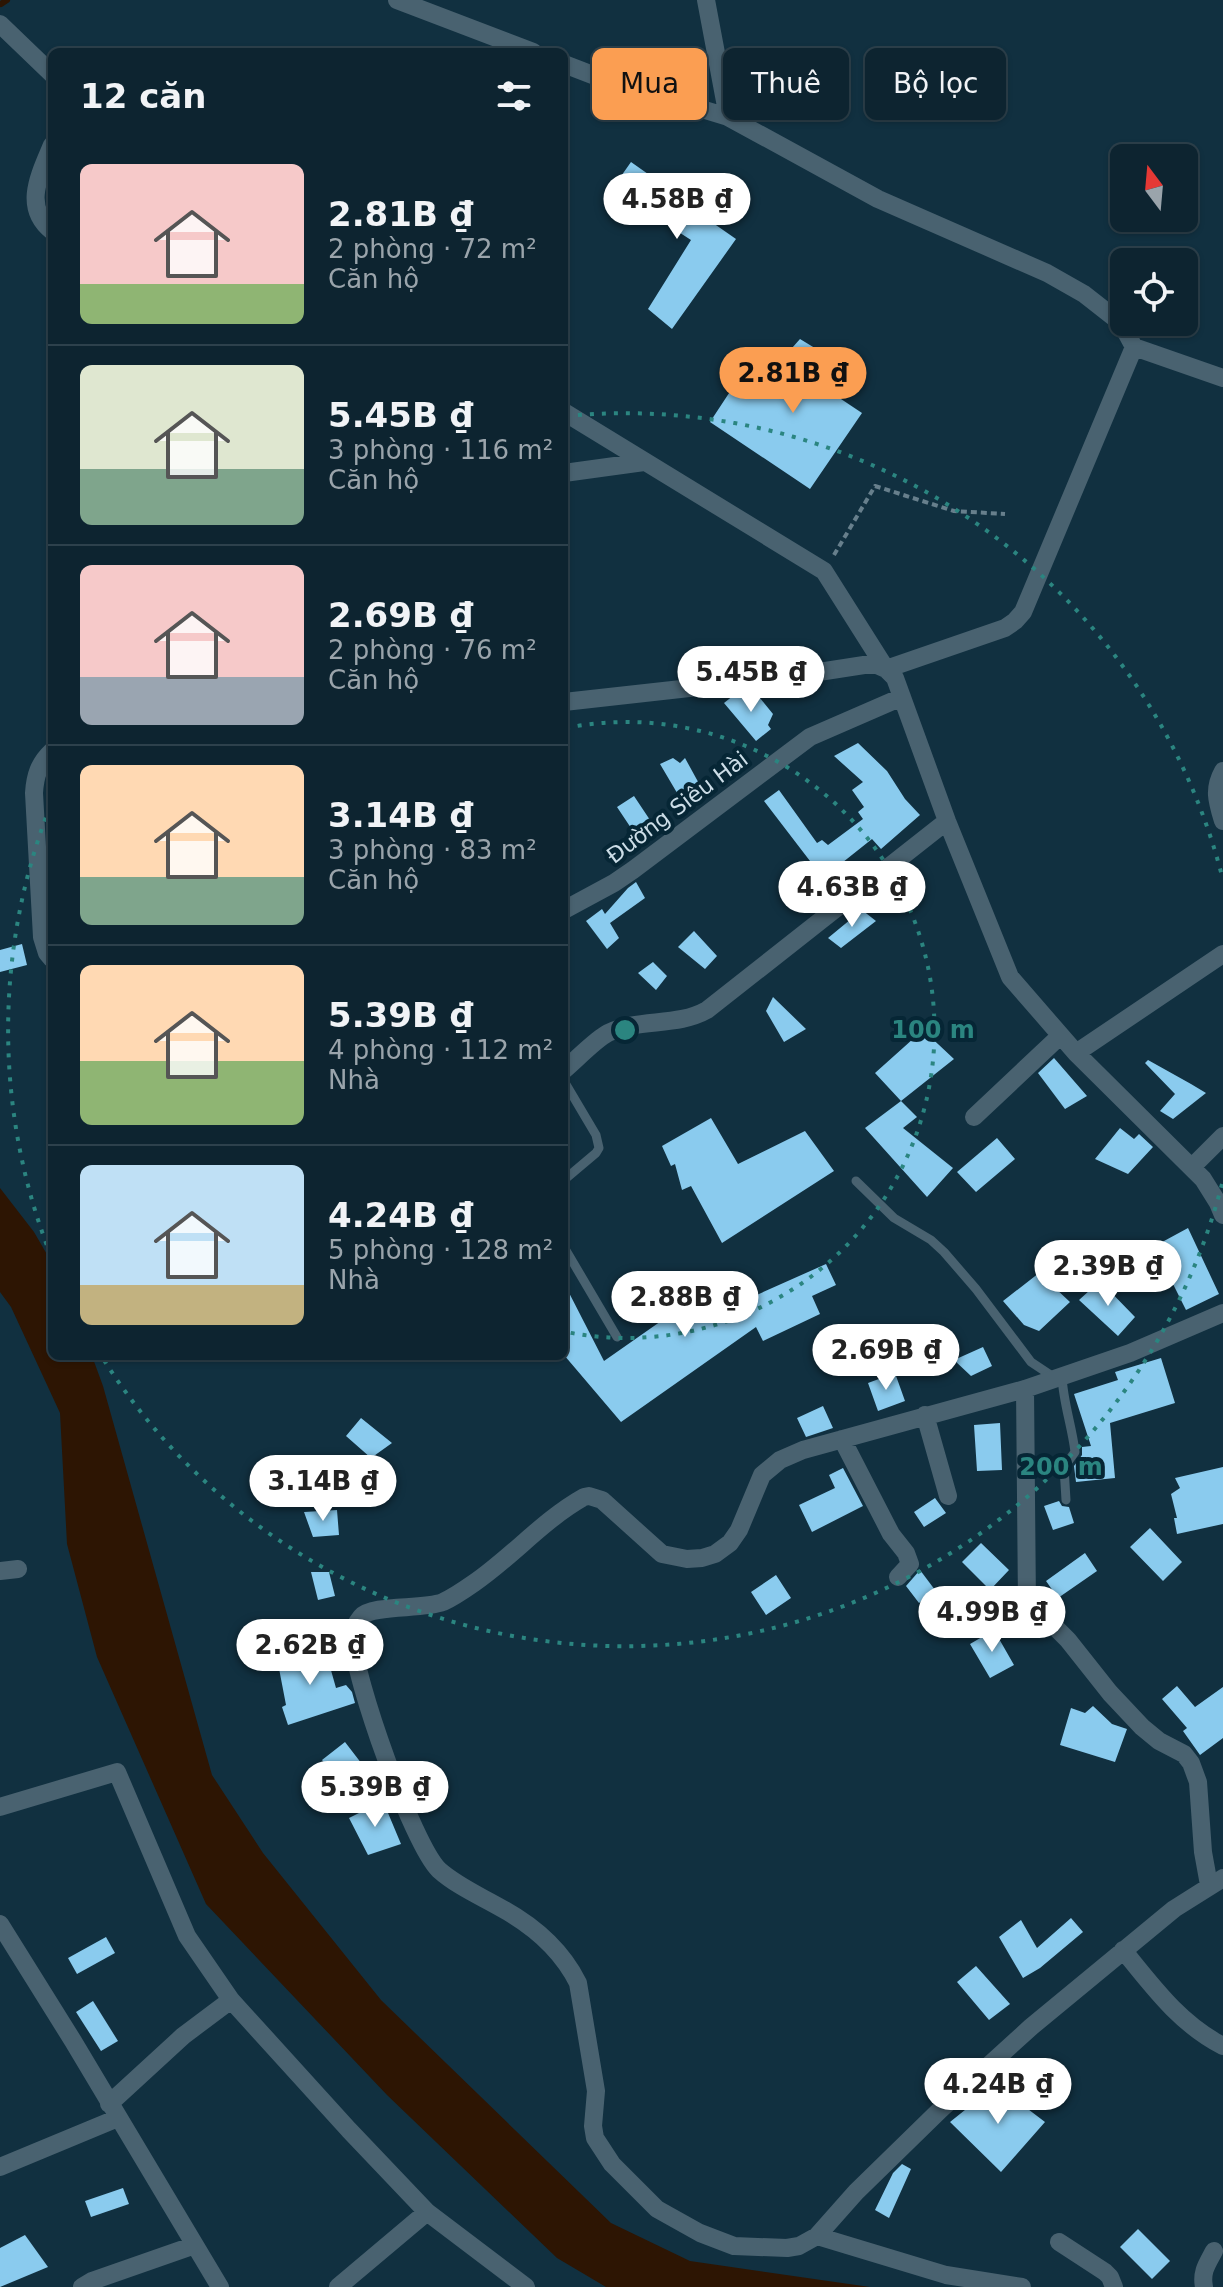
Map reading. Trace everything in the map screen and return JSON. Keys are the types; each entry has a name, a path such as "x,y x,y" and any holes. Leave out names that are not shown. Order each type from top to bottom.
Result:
{"street":[{"path":"397,0 523,48"},
{"path":"706,0 723,90"},
{"path":"0,24 48,70"},
{"path":"568,66 723,115"},
{"path":"733,120 878,199 1047,273 1084,294 1121,323 1134,347 1223,378"},
{"path":"48,156 34,193 37,209 48,228"},
{"path":"568,702 780,678 864,665 886,669 1005,628 1023,612 1134,347"},
{"path":"568,414 824,571 886,669 895,678 947,821 1010,977 1076,1053 1203,1179 1223,1215"},
{"path":"568,472 644,462"},
{"name":"Đường Siêu Hài","path":"568,908 633,870 810,737 902,697"},
{"path":"48,754 36,775 34,793 42,937 48,954"},
{"path":"1223,771 1215,795 1223,821"},
{"path":"568,1067 606,1034 625,1027 696,1016 707,1010 947,821"},
{"path":"1076,1053 1223,954"},
{"path":"974,1117 1060,1036"},
{"path":"1192,1167 1223,1136"},
{"path":"1025,1389 1027,1605 1068,1640 1142,1727 1159,1741 1184,1754 1191,1763 1198,1782 1203,1852 1216,1881 1174,1909 1031,2027 856,2192 817,2236 799,2246 787,2248 734,2246 700,2233 657,2209 612,2164 595,2138 596,2091 578,1983 559,1953 544,1937 458,1884 433,1863 406,1809 361,1687 352,1639 358,1620 370,1610 419,1608 456,1596 534,1534 589,1496 602,1500 662,1554 687,1559 715,1554 730,1543 739,1530 762,1475 780,1460 803,1450 1025,1389 1130,1353 1223,1313"},
{"path":"925,1415 948,1496"},
{"path":"842,1439 891,1534 906,1553 910,1564 898,1577"},
{"path":"0,1807 117,1772 187,1936 231,2000 427,2212 526,2287"},
{"path":"0,1924 220,2287"},
{"path":"1123,1950 1171,2008 1187,2023 1223,2046"},
{"path":"0,2167 114,2111 183,2036 231,2000"},
{"path":"338,2287 427,2212"},
{"path":"817,2236 946,2275 1022,2287"},
{"path":"1059,2242 1105,2272 1114,2287"},
{"path":"82,2287 195,2245"},
{"path":"1204,2287 1204,2268 1214,2251"}],"lane":[{"path":"568,1088 596,1135 599,1148 568,1177"},
{"path":"856,1181 894,1218 931,1240 944,1252 1031,1362 1058,1377 1071,1423 1075,1452 1064,1467 1066,1500"},
{"path":"568,1254 617,1337"}],"path":[{"path":"824,571 875,486 954,511 1005,514"}],"shaded area":[{"path":"0,1188 34,1232 48,1256 48,1360 93,1360 103,1386 212,1775 263,1853 381,2000 611,2223 690,2261 870,2287 606,2287 557,2258 387,2095 206,1904 97,1657 67,1544 60,1413 11,1307 0,1292"}],"building":[{"path":"631,162 736,239 672,329 648,309 691,240 612,189"},
{"path":"800,339 846,367 832,393 862,413 810,489 710,422 737,381 760,398 784,357"},
{"path":"756,693 773,714 768,725 771,729 756,741 724,703 734,695"},
{"path":"858,743 887,771 905,799 920,815 881,849 872,839 823,878 764,801 779,790 817,843 822,840 828,845 863,819 858,812 864,807 852,790 863,782 834,756"},
{"path":"673,758 680,763 685,758 702,789 683,803 660,764"},
{"path":"634,796 652,823 635,834 617,807"},
{"path":"636,882 645,898 610,923 619,938 607,949 586,921 602,909 605,914"},
{"path":"862,910 876,921 841,948 828,938"},
{"path":"694,931 717,956 705,969 678,947"},
{"path":"22,944 27,965 0,972 0,950"},
{"path":"653,962 667,976 656,990 638,973"},
{"path":"773,997 806,1029 784,1042 766,1011"},
{"path":"923,1030 954,1059 901,1101 875,1073"},
{"path":"1054,1058 1087,1096 1065,1109 1038,1073"},
{"path":"1148,1060 1206,1093 1173,1119 1160,1111 1175,1094 1145,1063"},
{"path":"901,1101 917,1117 903,1128 953,1168 927,1197 865,1128"},
{"path":"711,1118 738,1164 805,1131 834,1171 722,1243 691,1186 682,1190 675,1164 671,1166 662,1146"},
{"path":"1120,1128 1134,1139 1139,1134 1153,1147 1128,1174 1095,1159"},
{"path":"997,1138 1015,1159 976,1192 957,1172"},
{"path":"1188,1228 1219,1294 1186,1310 1172,1282 1176,1280 1153,1247"},
{"path":"826,1264 836,1285 812,1296 820,1314 763,1341 756,1327 621,1422 568,1360 568,1291 604,1361 714,1284 732,1306"},
{"path":"1039,1273 1070,1302 1039,1331 1024,1325 1003,1301"},
{"path":"1100,1281 1135,1317 1118,1336 1079,1300"},
{"path":"983,1347 992,1366 971,1376 954,1360"},
{"path":"1161,1358 1175,1403 1110,1423 1115,1478 1076,1482 1074,1466 1082,1455 1082,1447 1091,1446 1074,1394 1118,1380 1115,1372"},
{"path":"895,1373 905,1401 878,1411 868,1383"},
{"path":"823,1406 833,1428 806,1437 797,1418"},
{"path":"361,1418 392,1443 371,1458 346,1436"},
{"path":"1000,1423 1002,1470 977,1471 974,1425"},
{"path":"1223,1467 1223,1524 1177,1534 1171,1494 1180,1488 1175,1478"},
{"path":"843,1468 863,1506 812,1532 799,1505 835,1488 829,1475"},
{"path":"935,1498 946,1513 924,1527 914,1512"},
{"path":"1059,1501 1062,1506 1069,1507 1074,1523 1053,1530 1044,1506"},
{"path":"337,1510 339,1535 313,1537 304,1512"},
{"path":"1150,1528 1182,1562 1163,1581 1130,1547"},
{"path":"981,1543 1009,1570 990,1590 962,1562"},
{"path":"1085,1553 1097,1571 1058,1598 1046,1581"},
{"path":"920,1570 935,1590 919,1603 906,1586"},
{"path":"311,1572 329,1572 335,1596 318,1600"},
{"path":"776,1575 791,1598 766,1615 751,1592"},
{"path":"994,1630 1014,1665 990,1678 970,1644"},
{"path":"325,1649 336,1688 346,1685 355,1703 288,1725 282,1707 286,1705 277,1658"},
{"path":"1177,1686 1195,1707 1223,1687 1223,1738 1200,1755 1183,1731 1187,1728 1162,1699"},
{"path":"1093,1706 1112,1724 1127,1729 1115,1762 1060,1745 1071,1708 1085,1713"},
{"path":"345,1742 365,1768 337,1779 322,1760"},
{"path":"383,1801 401,1844 368,1855 349,1818"},
{"path":"1071,1918 1083,1932 1040,1968 1023,1978 999,1937 1021,1920 1037,1948"},
{"path":"106,1937 115,1953 77,1974 68,1958"},
{"path":"976,1966 1010,2004 989,2020 957,1982"},
{"path":"93,2001 118,2041 101,2051 76,2012"},
{"path":"996,2085 1045,2122 1001,2172 950,2122"},
{"path":"902,2164 911,2169 889,2218 875,2210 893,2173"},
{"path":"123,2188 129,2204 91,2217 85,2201"},
{"path":"1138,2229 1170,2261 1152,2279 1120,2247"},
{"path":"25,2235 48,2267 0,2287 0,2248"}],"waterway":[{"path":"1,4 7,0"}]}
